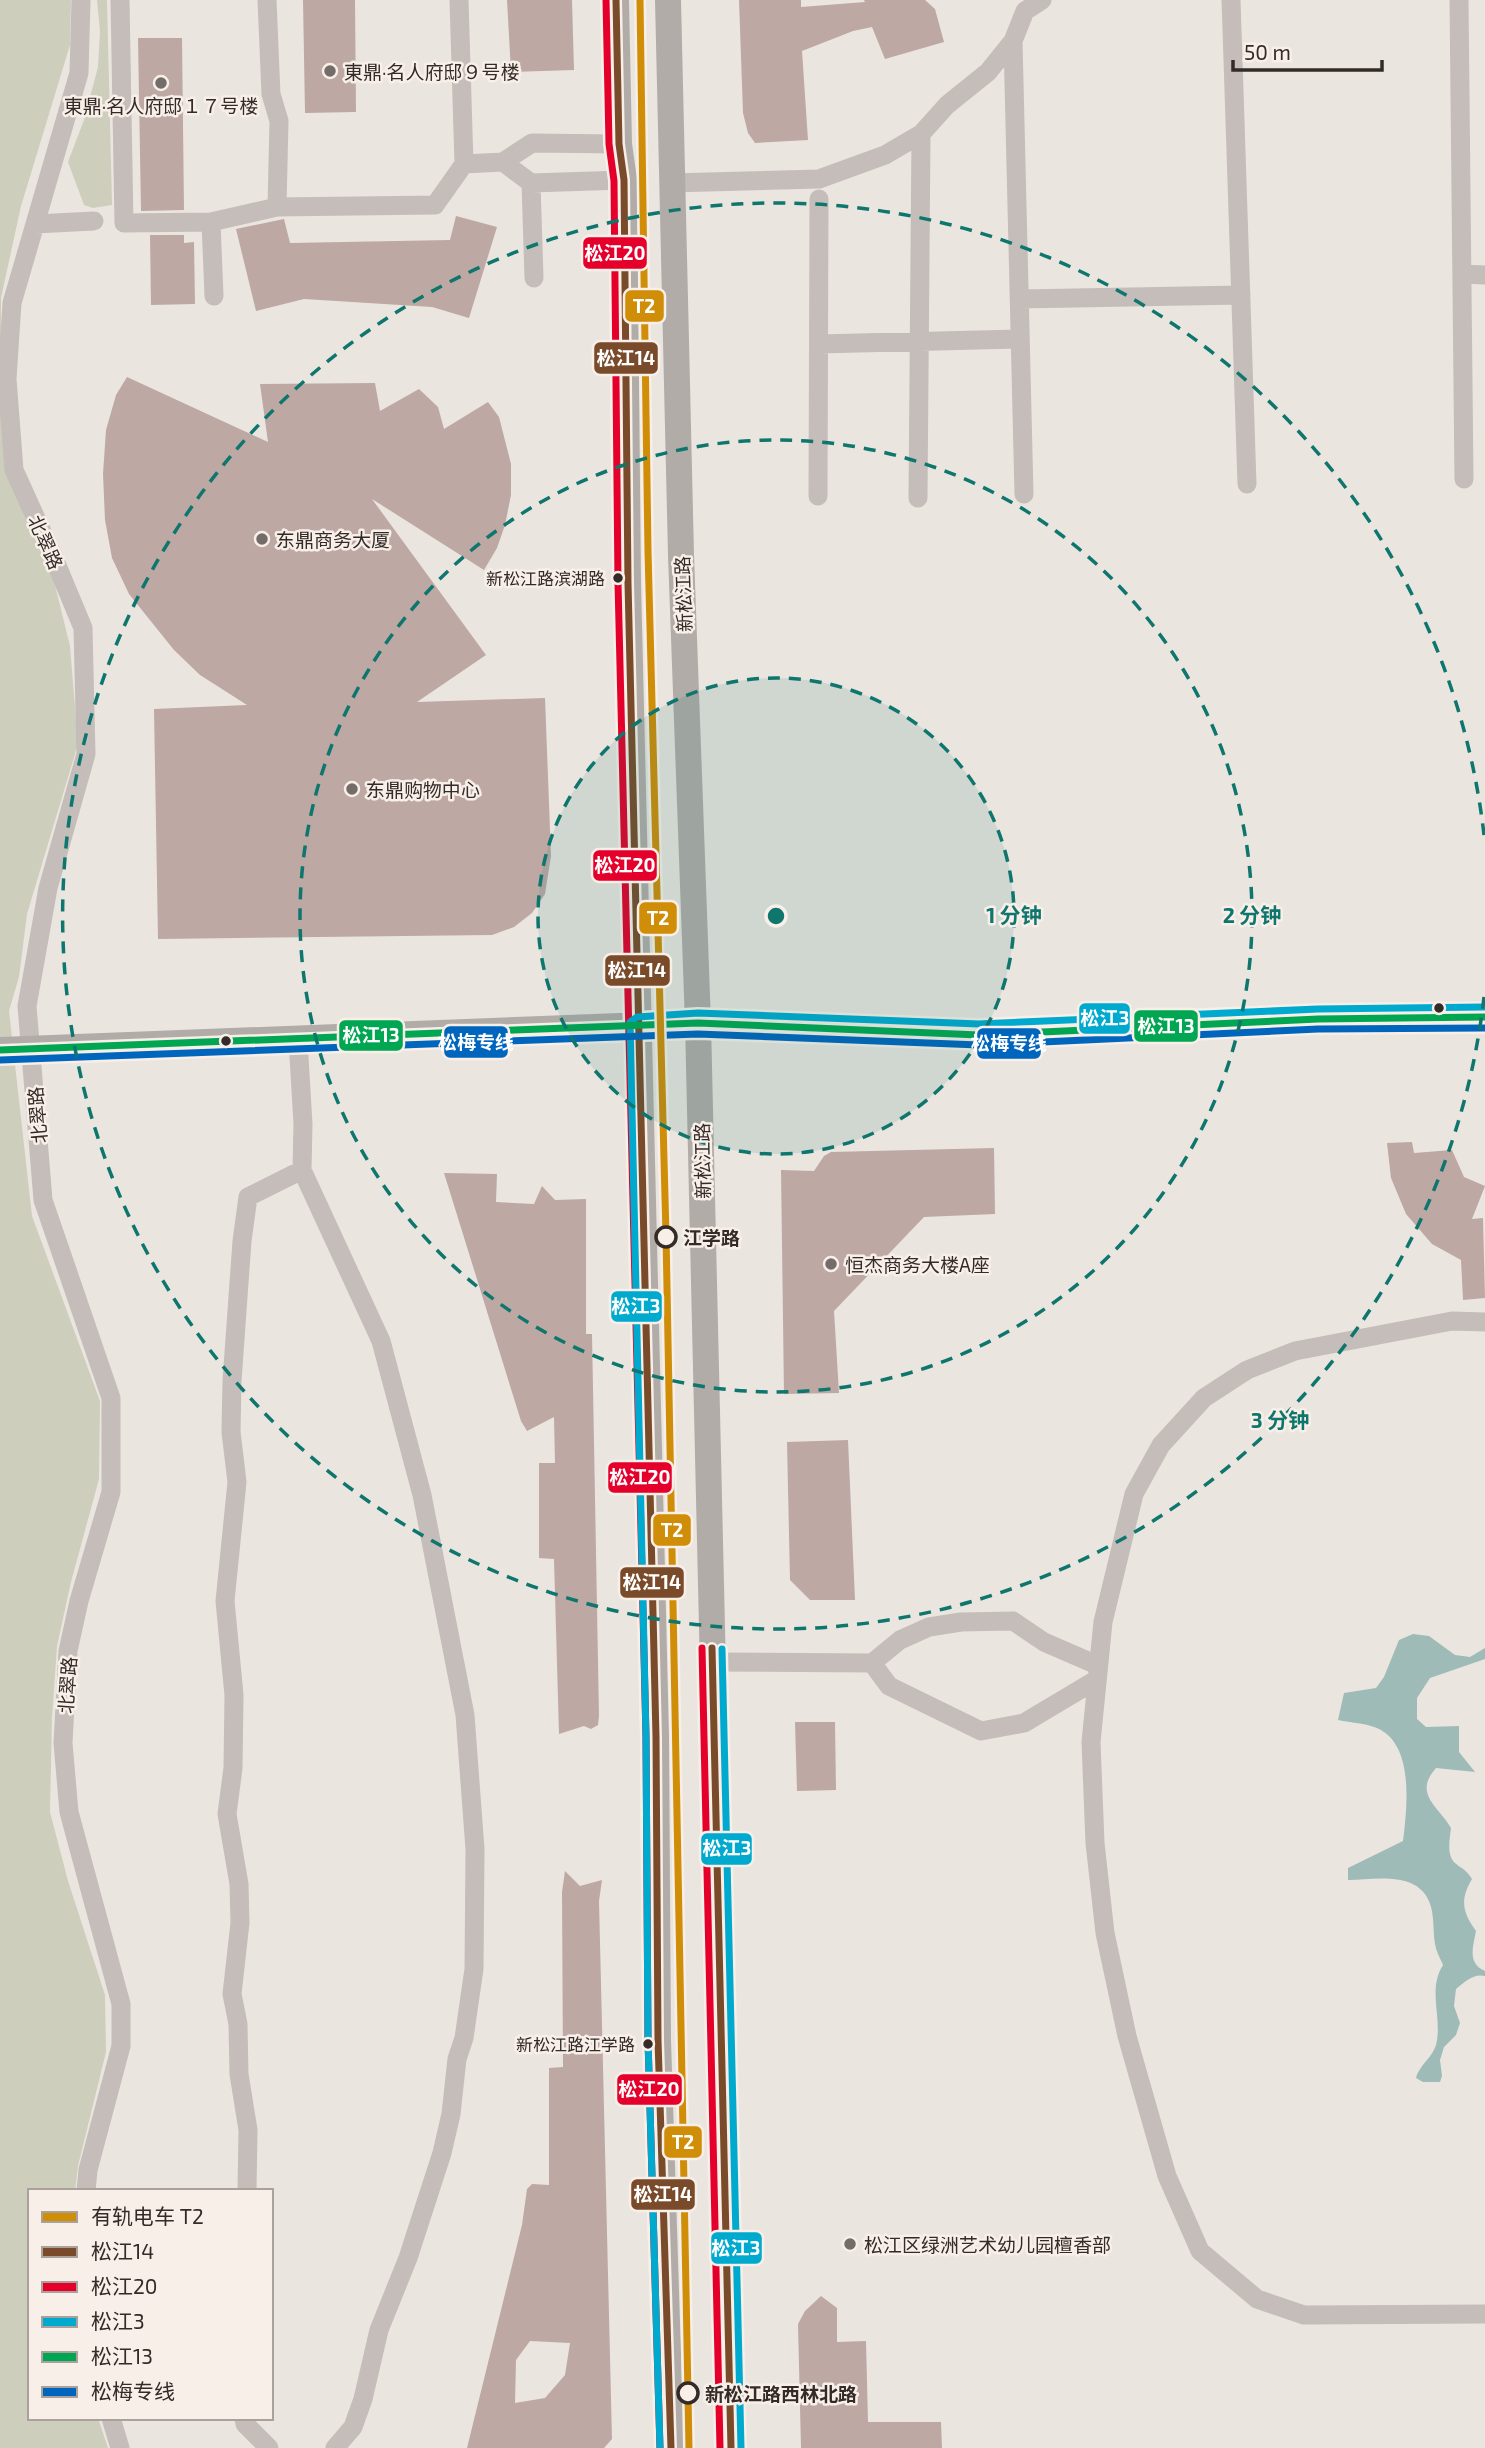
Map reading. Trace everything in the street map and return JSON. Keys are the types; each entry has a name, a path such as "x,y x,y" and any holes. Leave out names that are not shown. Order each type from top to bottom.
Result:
{"main road":[{"path":"616,0 619,144 624,180 628,583 656,1737 658,2040 671,2448"},
{"name":"新松江路","path":"668,0 681,555 698,1023 731,2448"},
{"path":"0,1050 698,1023 979,1035 1318,1019 1485,1017"}],"street":[{"name":"北翠路","path":"81,0 79,73 12,303 7,379 13,470 83,628 86,754 48,888 27,1006 43,1200 111,1398 111,1492 79,1601 68,1651 63,1743 69,1812 121,2004 121,2046 88,2170 86,2189"},
{"path":"120,0 124,223 211,222 277,207 435,205 464,164 458,0"},
{"path":"267,0 271,94 279,121 277,207"},
{"path":"1024,494 1013,41 1023,5 1042,0"},
{"path":"1231,0 1247,484"},
{"path":"1459,0 1464,479"},
{"path":"671,183 819,179 884,155 921,134 947,105 988,72 1013,41"},
{"path":"918,498 921,134"},
{"path":"464,164 503,162 532,143 619,144"},
{"path":"503,162 531,183 624,180"},
{"path":"531,183 534,278"},
{"path":"818,496 819,199"},
{"path":"35,224 94,221"},
{"path":"211,222 214,296"},
{"path":"1462,274 1485,275"},
{"path":"1019,299 1241,295"},
{"path":"819,344 1020,339"},
{"path":"298,1040 303,1124 302,1170 381,1341 422,1495 465,1715 475,1849 474,1969 464,2038 457,2059 451,2114 442,2153 408,2258 379,2330 363,2399 353,2427 335,2448"},
{"path":"247,2189 248,2130 239,2074 238,2024 232,1994 240,1923 239,1884 227,1814 233,1768 234,1695 225,1601 237,1482 231,1432 232,1381 242,1241 248,1197 302,1170"},
{"path":"1485,1322 1452,1321 1295,1351 1247,1370 1204,1398 1161,1445 1134,1494 1103,1622 1091,1742 1095,1843 1105,1933 1127,2036 1167,2176 1200,2251 1257,2299 1304,2315 1485,2314"},
{"path":"712,1662 872,1663 900,1640 929,1627 961,1622 1013,1621 1097,1673"},
{"path":"872,1663 889,1686 981,1731 1024,1723 1097,1673"},
{"path":"112,2420 120,2448"},
{"path":"244,2420 245,2424 269,2448"}],"green space":[{"path":"0,0 71,0 70,45 21,206 1,298 1,420 51,569 70,646 78,744 27,914 19,977 9,1011 32,1216 100,1401 99,1479 57,1646 50,1812 68,1881 105,1995 106,2052 78,2166 75,2189 28,2189 28,2420 99,2420 108,2448 0,2448"},
{"path":"97,0 107,0 112,205 93,208 84,205 68,162 84,120 98,67 100,31"}],"water":[{"path":"1413,1634 1429,1636 1455,1655 1470,1657 1485,1648 1485,1659 1430,1678 1417,1698 1417,1719 1426,1727 1459,1726 1459,1752 1475,1772 1436,1768 1427,1785 1430,1800 1451,1828 1450,1856 1472,1879 1464,1905 1476,1931 1473,1959 1479,1968 1485,1971 1485,1976 1473,1977 1456,1989 1454,2006 1460,2023 1456,2035 1444,2047 1440,2060 1440,2082 1423,2082 1416,2078 1436,2046 1436,1983 1443,1965 1436,1947 1432,1911 1427,1898 1420,1889 1399,1880 1348,1880 1348,1868 1403,1841 1406,1812 1404,1765 1392,1739 1381,1730 1338,1720 1344,1693 1376,1688 1384,1677 1399,1640"}],"building":[{"name":"東鼎·名人府邸９号楼","path":"303,0 355,0 356,112 305,113"},
{"path":"507,0 572,0 574,70 511,72"},
{"path":"739,0 801,0 801,7 865,2 864,0 925,0 935,9 944,42 885,59 872,27 853,31 802,51 808,140 755,143 748,133 743,113"},
{"path":"138,38 182,38 184,210 141,211"},
{"path":"456,216 497,227 469,318 432,307 304,299 256,311 236,229 284,219 290,243 450,240"},
{"path":"150,235 184,235 184,243 194,242 195,304 151,305"},
{"path":"127,377 268,442 260,384 375,383 380,411 419,389 438,407 444,429 488,402 499,417 511,464 511,495 497,548 484,570 372,499 486,655 417,702 545,698 551,856 545,894 532,913 514,927 492,935 158,939 154,709 247,705 200,675 174,650 129,594 112,558 105,520 103,474 106,430 116,395"},
{"path":"1412,1142 1414,1153 1452,1150 1464,1177 1485,1186 1472,1219 1483,1218 1485,1298 1463,1300 1461,1260 1432,1244 1406,1214 1391,1178 1387,1143"},
{"name":"恒杰商务大楼A座","path":"994,1148 995,1214 924,1217 834,1311 839,1393 784,1394 781,1170 814,1171 824,1156 831,1152"},
{"path":"444,1173 497,1174 496,1202 534,1204 542,1186 555,1200 586,1199 586,1334 592,1334 599,1716 598,1725 591,1729 584,1726 559,1734 554,1559 539,1558 539,1463 555,1463 554,1417 527,1431 521,1421"},
{"path":"848,1440 855,1600 810,1600 790,1580 787,1442"},
{"path":"795,1722 835,1722 836,1790 797,1791"},
{"path":"565,1871 580,1886 602,1880 599,1901 612,2439 604,2448 467,2448 522,2225 527,2189 532,2184 549,2185 549,2068 563,2067 562,1892","holes":["530,2341 570,2343 565,2375 545,2398 515,2403 516,2360"]},
{"path":"821,2296 837,2308 837,2342 866,2341 868,2422 941,2422 942,2448 801,2448 798,2324 805,2311"}],"tram line":[{"name":"T2","path":"640,0 648,551 666,1235 689,2448"}],"transit line":[{"name":"松江20","path":"606,0 609,144 614,181 618,583 646,1737 648,2040 660,2448"},
{"name":"松江14","path":"616,0 619,144 624,180 628,583 656,1737 658,2040 671,2448"},
{"name":"松江3","path":"660,2448 648,2040 646,1737 630,1022 637,1017 698,1013 979,1024 1318,1009 1485,1007"},
{"name":"松江13","path":"0,1050 698,1023 979,1035 1318,1019 1485,1017"},
{"name":"松梅专线","path":"0,1060 698,1034 979,1045 1318,1029 1485,1028"},
{"name":"松江20","path":"702,1648 720,2448"},
{"name":"松江14","path":"712,1648 731,2448"},
{"name":"松江3","path":"722,1649 741,2448"}],"place":[{"name":"東鼎·名人府邸９号楼","path":"330,71"},
{"name":"東鼎·名人府邸１７号楼","path":"161,83"},
{"name":"东鼎商务大厦","path":"262,539"},
{"name":"新松江路滨湖路","path":"618,578"},
{"name":"东鼎购物中心","path":"352,789"},
{"name":"江学路","path":"666,1237"},
{"name":"恒杰商务大楼A座","path":"831,1264"},
{"name":"新松江路江学路","path":"648,2044"},
{"name":"松江区绿洲艺术幼儿园檀香部","path":"850,2244"},
{"name":"新松江路西林北路","path":"688,2393"}]}
